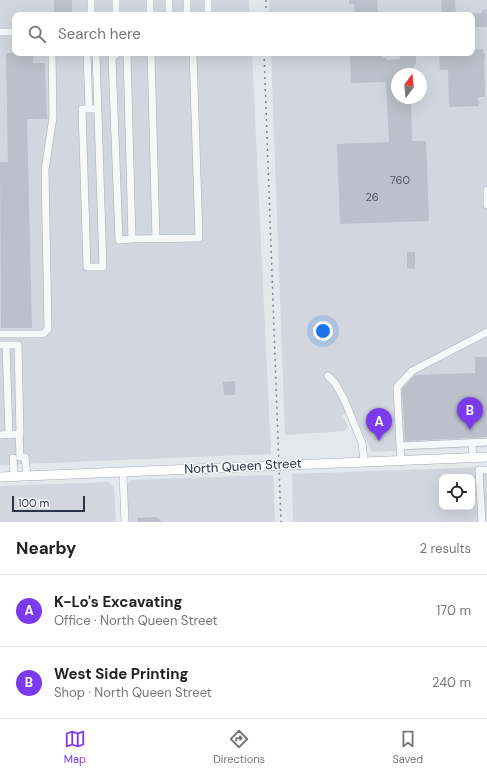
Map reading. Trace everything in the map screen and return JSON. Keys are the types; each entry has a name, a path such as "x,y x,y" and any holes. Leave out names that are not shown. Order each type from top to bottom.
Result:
{"main road":[{"name":"North Queen Street","path":"0,477 487,457"}],"street":[{"path":"91,0 91,12"},
{"path":"116,0 116,12"},
{"path":"150,0 150,12"},
{"path":"169,0 169,12"},
{"path":"187,0 187,12"},
{"path":"208,0 208,12"},
{"path":"0,32 12,32"},
{"path":"0,334 43,334 48,328 45,170 53,117 52,56"},
{"path":"87,56 89,109"},
{"path":"96,56 103,267 87,267 82,109 97,109"},
{"path":"114,56 112,58 119,240 199,238 193,56"},
{"path":"127,56 132,239"},
{"path":"151,56 156,238"},
{"path":"487,190 487,205"},
{"path":"401,460 397,386 412,371 487,332"},
{"path":"9,435 3,345 18,345 20,434 19,457 14,476"},
{"path":"330,378 332,385 347,409 362,442 364,461"},
{"path":"0,435 19,434"},
{"path":"400,446 487,442"},
{"path":"472,443 473,458"},
{"path":"19,457 27,476"},
{"path":"482,522 479,470 487,470"},
{"path":"123,473 125,522"}],"shaded area":[{"path":"0,0 249,0 250,12 12,12 12,56 252,56 271,454 0,465"},
{"path":"269,0 487,0 487,447 372,452 352,410 342,415 348,426 345,431 285,435 271,56 475,56 475,12 269,12"},
{"path":"487,467 487,522 293,522 292,474"},
{"path":"273,475 275,522 129,522 127,485 130,480"},
{"path":"109,482 114,488 116,522 0,522 0,486"}],"building":[{"path":"54,0 72,0 72,12 54,12"},
{"path":"349,0 377,0 378,12 355,12 354,4 349,4"},
{"path":"441,0 455,0 456,12 442,12"},
{"path":"487,9 487,27 475,27 475,14 482,13 482,10"},
{"path":"483,49 483,53 485,53 485,97 478,97 479,106 449,107 448,70 440,70 439,56 475,56 475,50"},
{"path":"6,53 12,53 12,56 33,56 33,63 45,63 47,119 27,119 32,328 1,328 0,162 8,162"},
{"path":"350,56 382,56 382,58 387,58 387,60 400,59 400,56 416,56 416,64 413,68 391,68 391,104 411,104 412,141 426,141 429,221 340,224 337,144 389,142 386,82 351,83"},
{"path":"407,252 415,252 415,269 407,268"},
{"path":"475,357 487,357 487,437 405,441 402,389 415,375 475,373"},
{"path":"235,381 235,395 224,395 223,382"},
{"path":"157,517 162,522 137,522 137,518"}],"railway":[{"path":"266,0 266,12"},
{"path":"264,56 281,522"}],"place":[{"name":"West Side Printing","path":"470,430"},
{"name":"K-Lo's Excavating","path":"379,441"}]}
